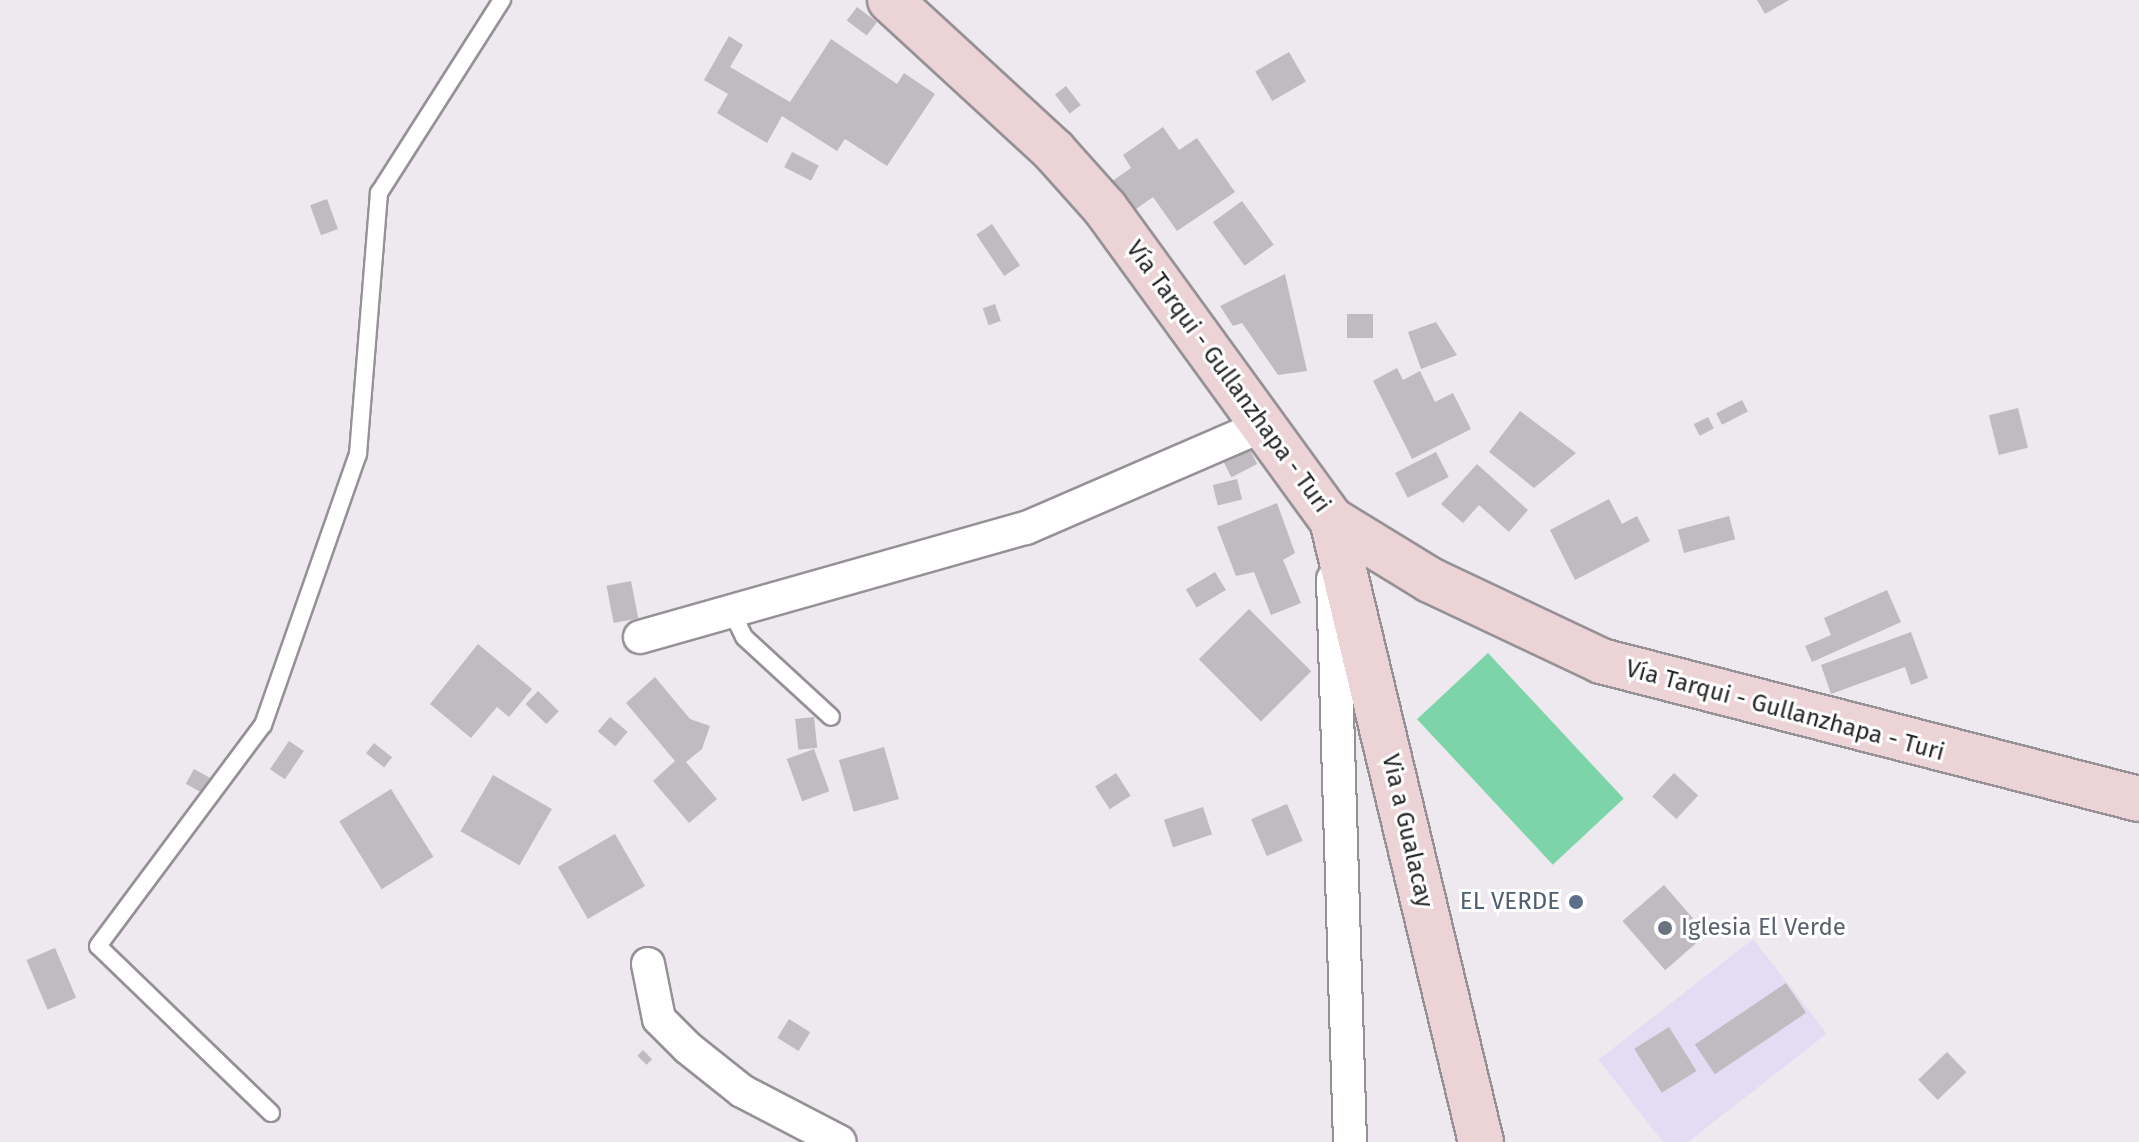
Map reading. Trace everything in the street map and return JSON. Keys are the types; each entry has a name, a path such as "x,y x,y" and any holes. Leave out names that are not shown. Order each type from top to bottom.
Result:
{"main road":[{"name":"Vía Tarqui - Gullanzhapa - Turi","path":"890,0 1095,197 1195,323 1262,426 1332,520 1430,580 1601,661 2139,799"},
{"name":"Via a Gualacay","path":"1332,520 1481,1142"}],"street":[{"path":"640,637 729,606 1026,528 1262,426"},
{"path":"1332,520 1336,853 1350,1142"},
{"path":"648,964 659,1019 688,1048 742,1091 840,1142"}],"lane":[{"path":"271,1113 98,946 263,725 358,454 379,193 502,0"},
{"path":"729,606 744,637 831,717"}],"shaded area":[{"path":"1753,939 1827,1034 1688,1142 1663,1142 1599,1060"}],"green space":[{"path":"1488,653 1624,799 1553,865 1417,719"}],"building":[{"path":"1757,0 1789,0 1765,14"},
{"path":"857,7 877,22 867,36 847,21"},
{"path":"729,36 743,45 730,67 790,102 831,39 897,84 904,73 935,94 887,166 845,139 837,151 782,116 767,143 717,113 728,94 704,80"},
{"path":"1289,52 1306,81 1272,101 1255,72"},
{"path":"1066,86 1081,105 1070,114 1055,95"},
{"path":"1163,127 1179,150 1197,138 1235,192 1177,231 1153,197 1132,212 1111,182 1131,168 1123,155"},
{"path":"792,152 819,166 811,181 784,167"},
{"path":"327,199 338,229 321,235 310,205"},
{"path":"1242,201 1274,245 1245,266 1213,222"},
{"path":"992,224 1020,265 1004,276 976,235"},
{"path":"1285,274 1307,371 1278,375 1242,323 1233,326 1220,306"},
{"path":"995,304 1001,321 989,325 983,308"},
{"path":"1347,314 1373,314 1373,338 1347,338"},
{"path":"1436,322 1457,355 1421,369 1408,332"},
{"path":"1397,368 1403,380 1420,371 1435,402 1453,393 1471,429 1412,459 1373,381"},
{"path":"1742,400 1748,412 1722,425 1716,413"},
{"path":"2018,408 2028,448 1999,455 1989,415"},
{"path":"1520,411 1576,453 1534,488 1489,452"},
{"path":"1708,417 1714,429 1700,436 1694,424"},
{"path":"1245,440 1257,464 1231,477 1219,453"},
{"path":"1436,452 1449,477 1408,498 1395,473"},
{"path":"1477,464 1528,510 1509,532 1479,505 1463,523 1441,504"},
{"path":"1237,479 1242,499 1218,505 1213,485"},
{"path":"1609,499 1622,524 1637,516 1650,541 1575,580 1550,530"},
{"path":"1277,503 1295,553 1283,560 1301,603 1271,615 1254,572 1236,576 1217,527"},
{"path":"1729,516 1735,539 1684,553 1678,530"},
{"path":"1215,572 1226,590 1197,608 1186,590"},
{"path":"631,581 638,618 614,623 606,586"},
{"path":"1887,590 1901,622 1812,662 1805,646 1831,635 1824,618"},
{"path":"1249,609 1311,671 1261,721 1199,659"},
{"path":"1911,632 1928,678 1911,685 1905,667 1831,694 1821,665"},
{"path":"478,644 532,689 509,717 497,707 471,738 430,704"},
{"path":"655,677 690,719 710,726 702,749 686,762 717,799 689,823 653,781 675,761 626,703"},
{"path":"538,691 559,711 546,724 525,704"},
{"path":"610,717 628,732 615,746 598,732"},
{"path":"814,717 817,748 798,750 795,719"},
{"path":"289,741 304,751 285,779 270,769"},
{"path":"374,743 392,757 384,767 366,753"},
{"path":"884,747 899,799 854,812 839,760"},
{"path":"814,749 829,791 802,801 787,759"},
{"path":"194,769 210,778 202,793 186,784"},
{"path":"1116,773 1131,796 1110,809 1095,787"},
{"path":"1674,773 1698,796 1676,819 1652,796"},
{"path":"493,775 552,809 519,865 460,831"},
{"path":"391,789 433,857 382,889 339,821"},
{"path":"1287,804 1303,841 1267,856 1251,819"},
{"path":"1203,807 1212,835 1173,847 1164,820"},
{"path":"615,834 645,886 588,919 558,867"},
{"name":"Iglesia El Verde","path":"1664,885 1707,934 1665,970 1622,921"},
{"path":"55,948 76,998 48,1010 26,960"},
{"path":"1786,983 1806,1013 1715,1074 1695,1045"},
{"path":"789,1019 810,1032 799,1051 777,1038"},
{"path":"1669,1027 1697,1071 1662,1093 1634,1049"},
{"path":"643,1050 652,1059 647,1065 637,1056"},
{"path":"1947,1052 1966,1072 1938,1100 1918,1080"}],"place":[{"name":"EL VERDE","path":"1576,902"},
{"name":"Iglesia El Verde","path":"1665,928"}]}
